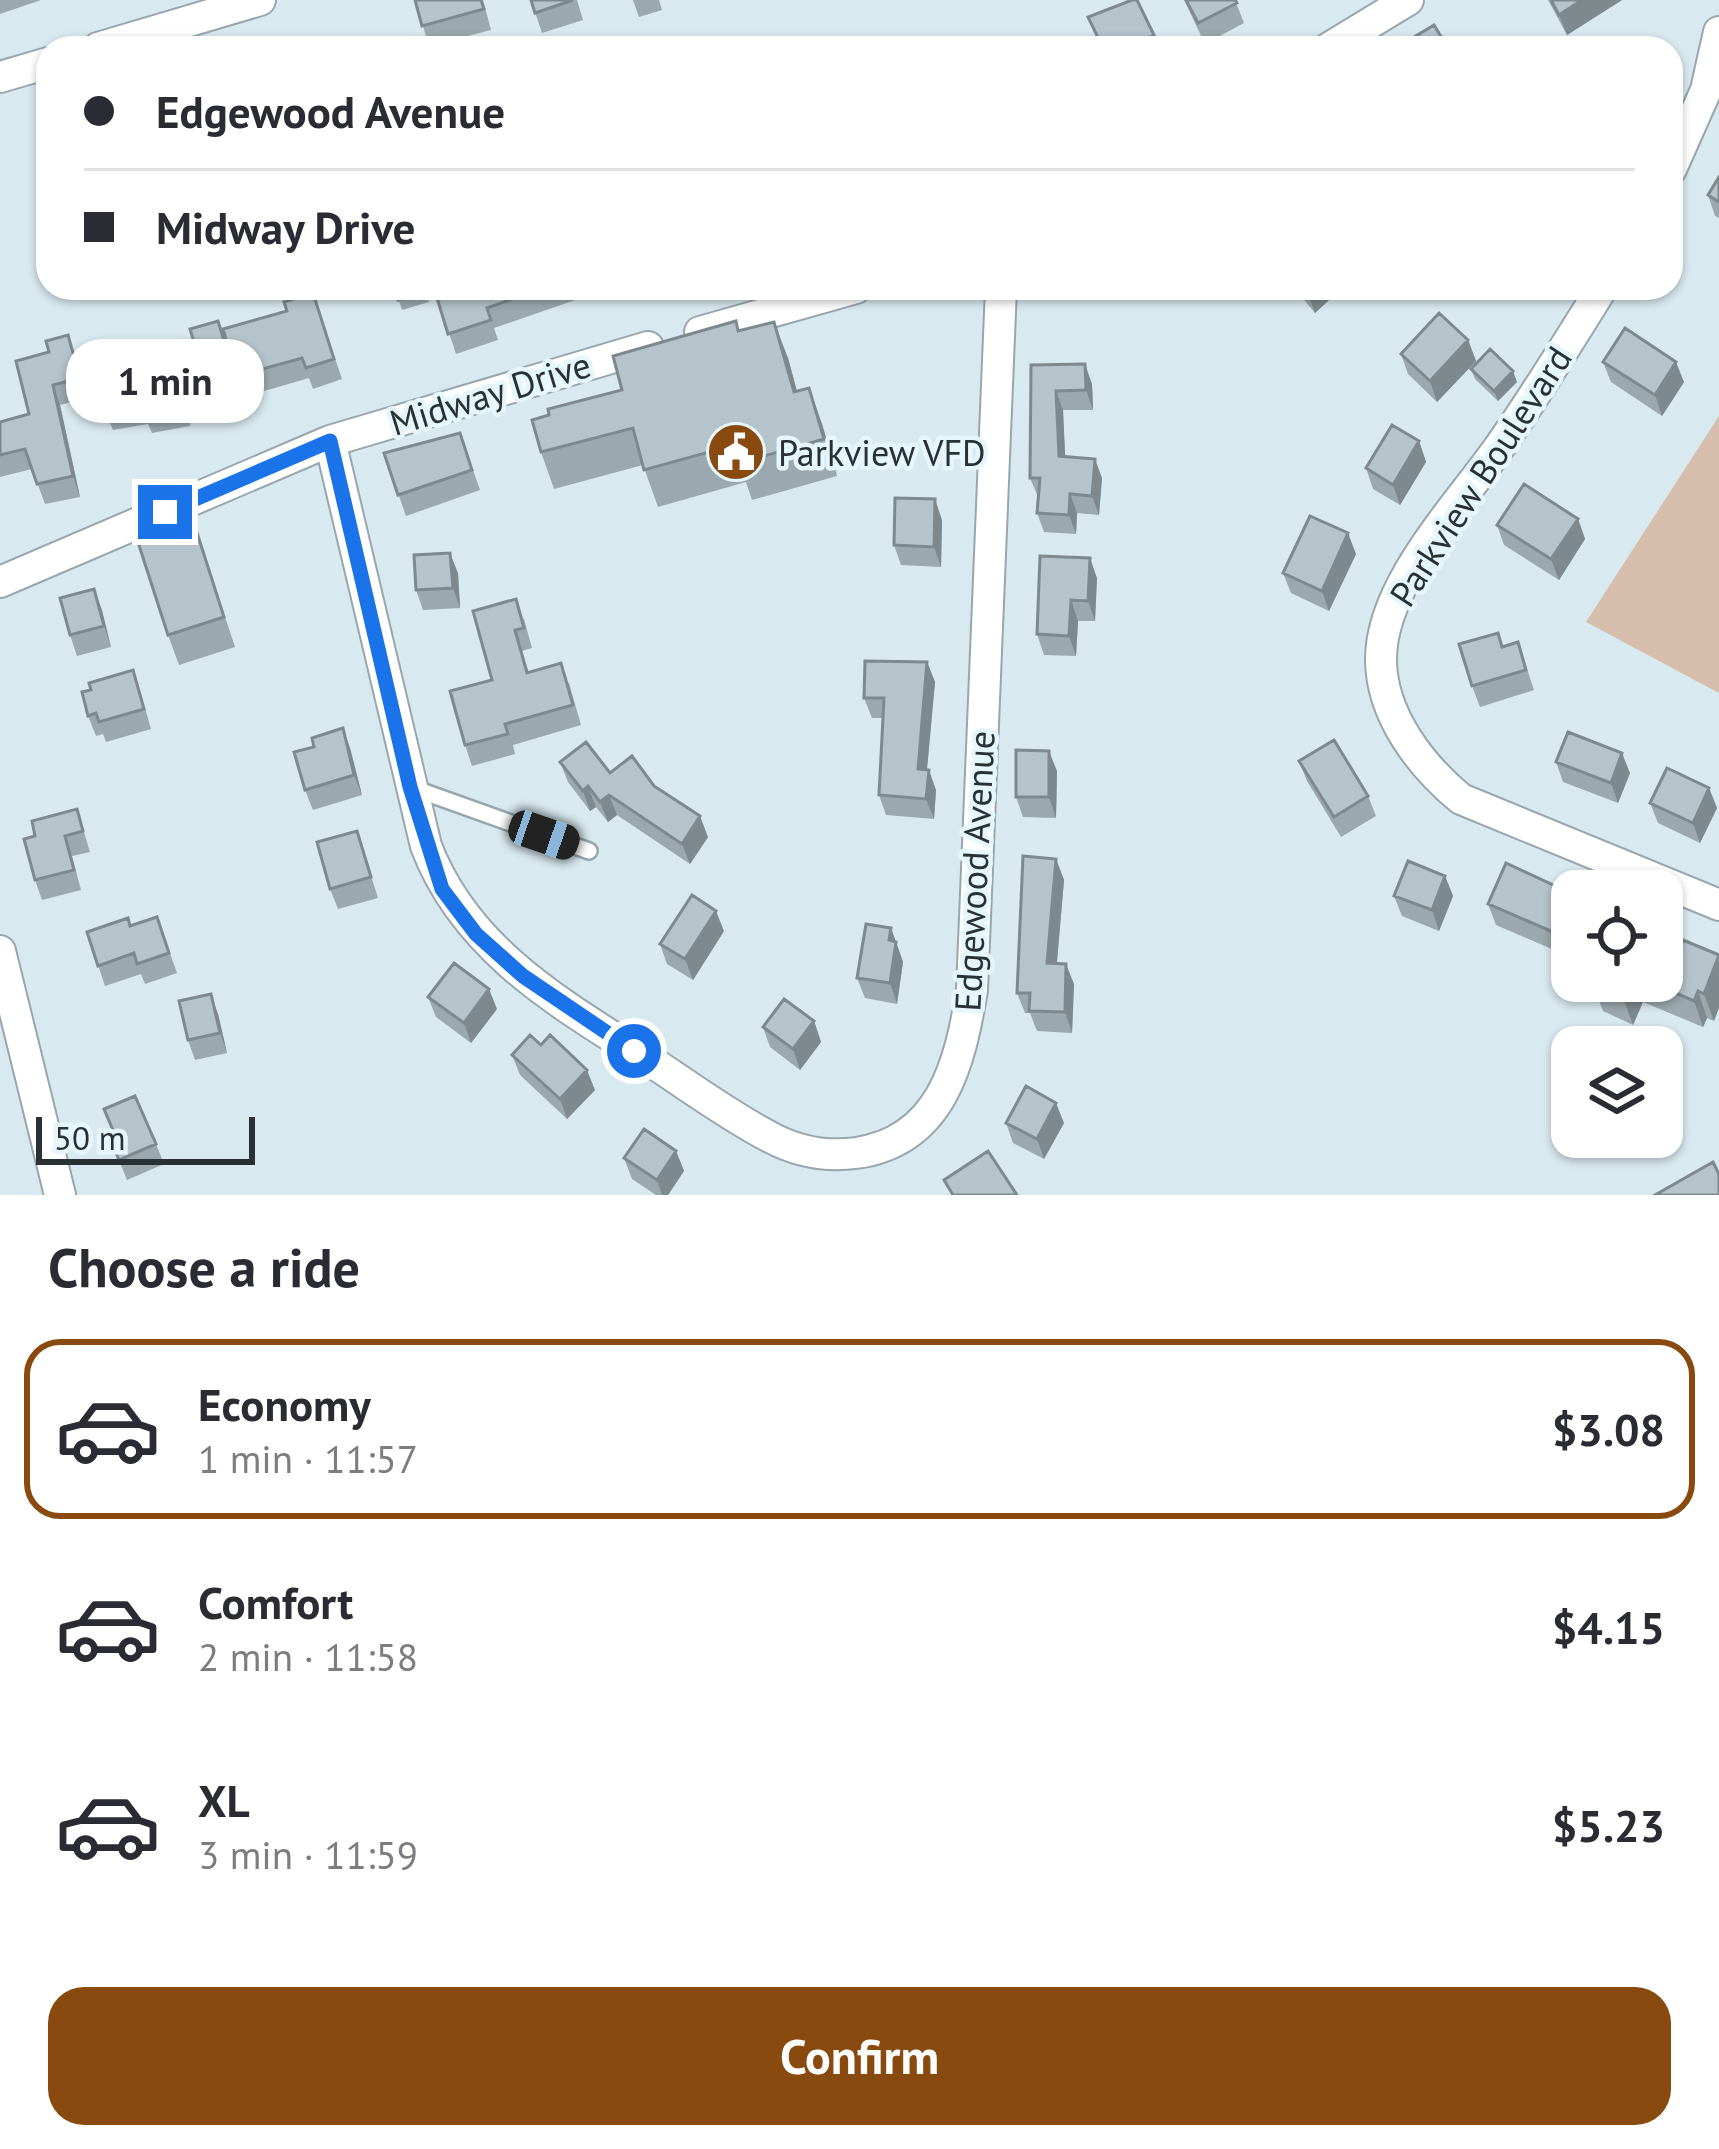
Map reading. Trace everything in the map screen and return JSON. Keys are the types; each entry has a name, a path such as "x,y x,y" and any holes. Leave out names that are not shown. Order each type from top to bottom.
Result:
{"street":[{"path":"138,36 260,0"},
{"path":"1349,36 1408,0"},
{"path":"1683,142 1706,90 1719,32"},
{"path":"0,77 36,66"},
{"name":"Midway Drive","path":"0,581 330,441 815,300"},
{"name":"Edgewood Avenue","path":"330,441 410,787 442,889 476,934 600,1029 771,1138 829,1157 874,1150 916,1131 941,1100 962,1052 972,990 1001,300"},
{"name":"Parkview Boulevard","path":"1594,300 1506,439 1417,560 1388,620 1381,659 1405,734 1426,770 1461,800 1719,905"},
{"path":"0,951 60,1195"}],"lane":[{"path":"410,787 590,851"}],"shaded area":[{"path":"1719,416 1719,693 1586,622"}],"building":[{"path":"415,0 481,0 484,9 422,26"},
{"path":"531,0 573,0 535,13"},
{"path":"1137,0 1154,35 1097,36 1088,17"},
{"path":"1186,0 1235,0 1237,3 1198,23"},
{"path":"1551,0 1582,0 1559,15"},
{"path":"1434,25 1441,36 1416,36"},
{"path":"1719,177 1719,202 1708,195"},
{"path":"315,300 334,359 306,368 302,358 237,376 223,329 287,311 284,302"},
{"path":"438,300 509,300 487,308 491,320 448,334"},
{"path":"1439,313 1468,340 1430,381 1401,354"},
{"path":"218,321 227,351 199,359 190,329"},
{"path":"736,321 738,331 774,322 794,392 809,388 824,439 739,463 734,445 644,470 633,428 541,452 532,420 549,415 548,409 622,390 613,356"},
{"path":"1625,328 1676,362 1655,395 1603,362"},
{"path":"68,335 80,378 53,385 73,476 37,484 25,449 0,455 0,422 29,414 16,361 49,352 46,341"},
{"path":"171,347 182,406 145,413 143,403 105,410 96,362"},
{"path":"1490,349 1513,371 1494,391 1471,369"},
{"path":"1085,364 1086,390 1056,391 1059,456 1095,459 1092,496 1070,494 1069,515 1037,513 1040,478 1030,478 1031,365"},
{"path":"1392,425 1419,441 1393,485 1366,468"},
{"path":"460,433 472,470 398,495 384,453"},
{"path":"1524,484 1578,519 1551,559 1497,525"},
{"path":"895,498 935,499 934,547 894,545"},
{"path":"191,514 224,617 168,635 135,533"},
{"path":"1310,516 1348,533 1322,591 1283,573"},
{"path":"450,553 453,588 416,590 414,555"},
{"path":"1040,556 1090,558 1088,601 1071,600 1069,636 1037,634"},
{"path":"94,589 104,626 70,635 60,598"},
{"path":"516,599 524,628 515,630 527,673 561,663 573,705 505,724 508,734 465,745 450,691 492,680 473,611"},
{"path":"1498,633 1502,647 1518,642 1526,670 1472,686 1459,644"},
{"path":"865,661 927,662 918,769 929,770 926,799 879,795 884,698 864,698"},
{"path":"133,670 144,709 99,722 96,713 88,716 82,692 91,690 89,683"},
{"path":"343,728 354,775 305,790 294,752 314,747 312,738"},
{"path":"1568,732 1622,753 1611,783 1556,762"},
{"path":"1334,740 1368,796 1334,817 1299,761"},
{"path":"586,742 610,773 632,756 654,786 700,816 682,844 609,795 600,802 588,786 583,791 560,762"},
{"path":"1016,750 1049,751 1049,797 1016,797"},
{"path":"1667,768 1709,788 1693,823 1650,803"},
{"path":"77,809 83,831 65,836 74,870 35,880 24,839 35,836 32,821"},
{"path":"357,831 371,877 330,889 317,842"},
{"path":"1023,856 1056,859 1047,963 1066,964 1065,1012 1029,1011 1030,993 1017,993"},
{"path":"1408,861 1445,876 1432,910 1394,896"},
{"path":"1506,863 1551,884 1551,931 1488,904"},
{"path":"692,895 716,911 685,959 660,944"},
{"path":"157,917 169,953 137,964 134,953 98,966 87,932 128,918 130,926"},
{"path":"866,924 891,928 889,940 896,942 890,983 857,978"},
{"path":"1683,940 1719,955 1704,994 1698,991 1694,1001 1683,996"},
{"path":"454,963 489,989 464,1023 428,997"},
{"path":"211,994 220,1033 188,1040 179,1001"},
{"path":"784,999 814,1021 793,1049 763,1027"},
{"path":"530,1035 541,1045 550,1035 587,1070 560,1099 512,1055"},
{"path":"1026,1086 1056,1103 1037,1139 1006,1123"},
{"path":"135,1096 156,1144 119,1160 104,1109"},
{"path":"644,1129 676,1151 657,1180 624,1158"},
{"path":"988,1151 1017,1195 953,1195 944,1180"},
{"path":"1713,1162 1719,1174 1719,1195 1655,1195"}],"place":[{"name":"Parkview VFD","path":"736,452"}],"route":[{"path":"165,512 330,441 410,787 442,889 476,934 523,976 634,1051"}]}
